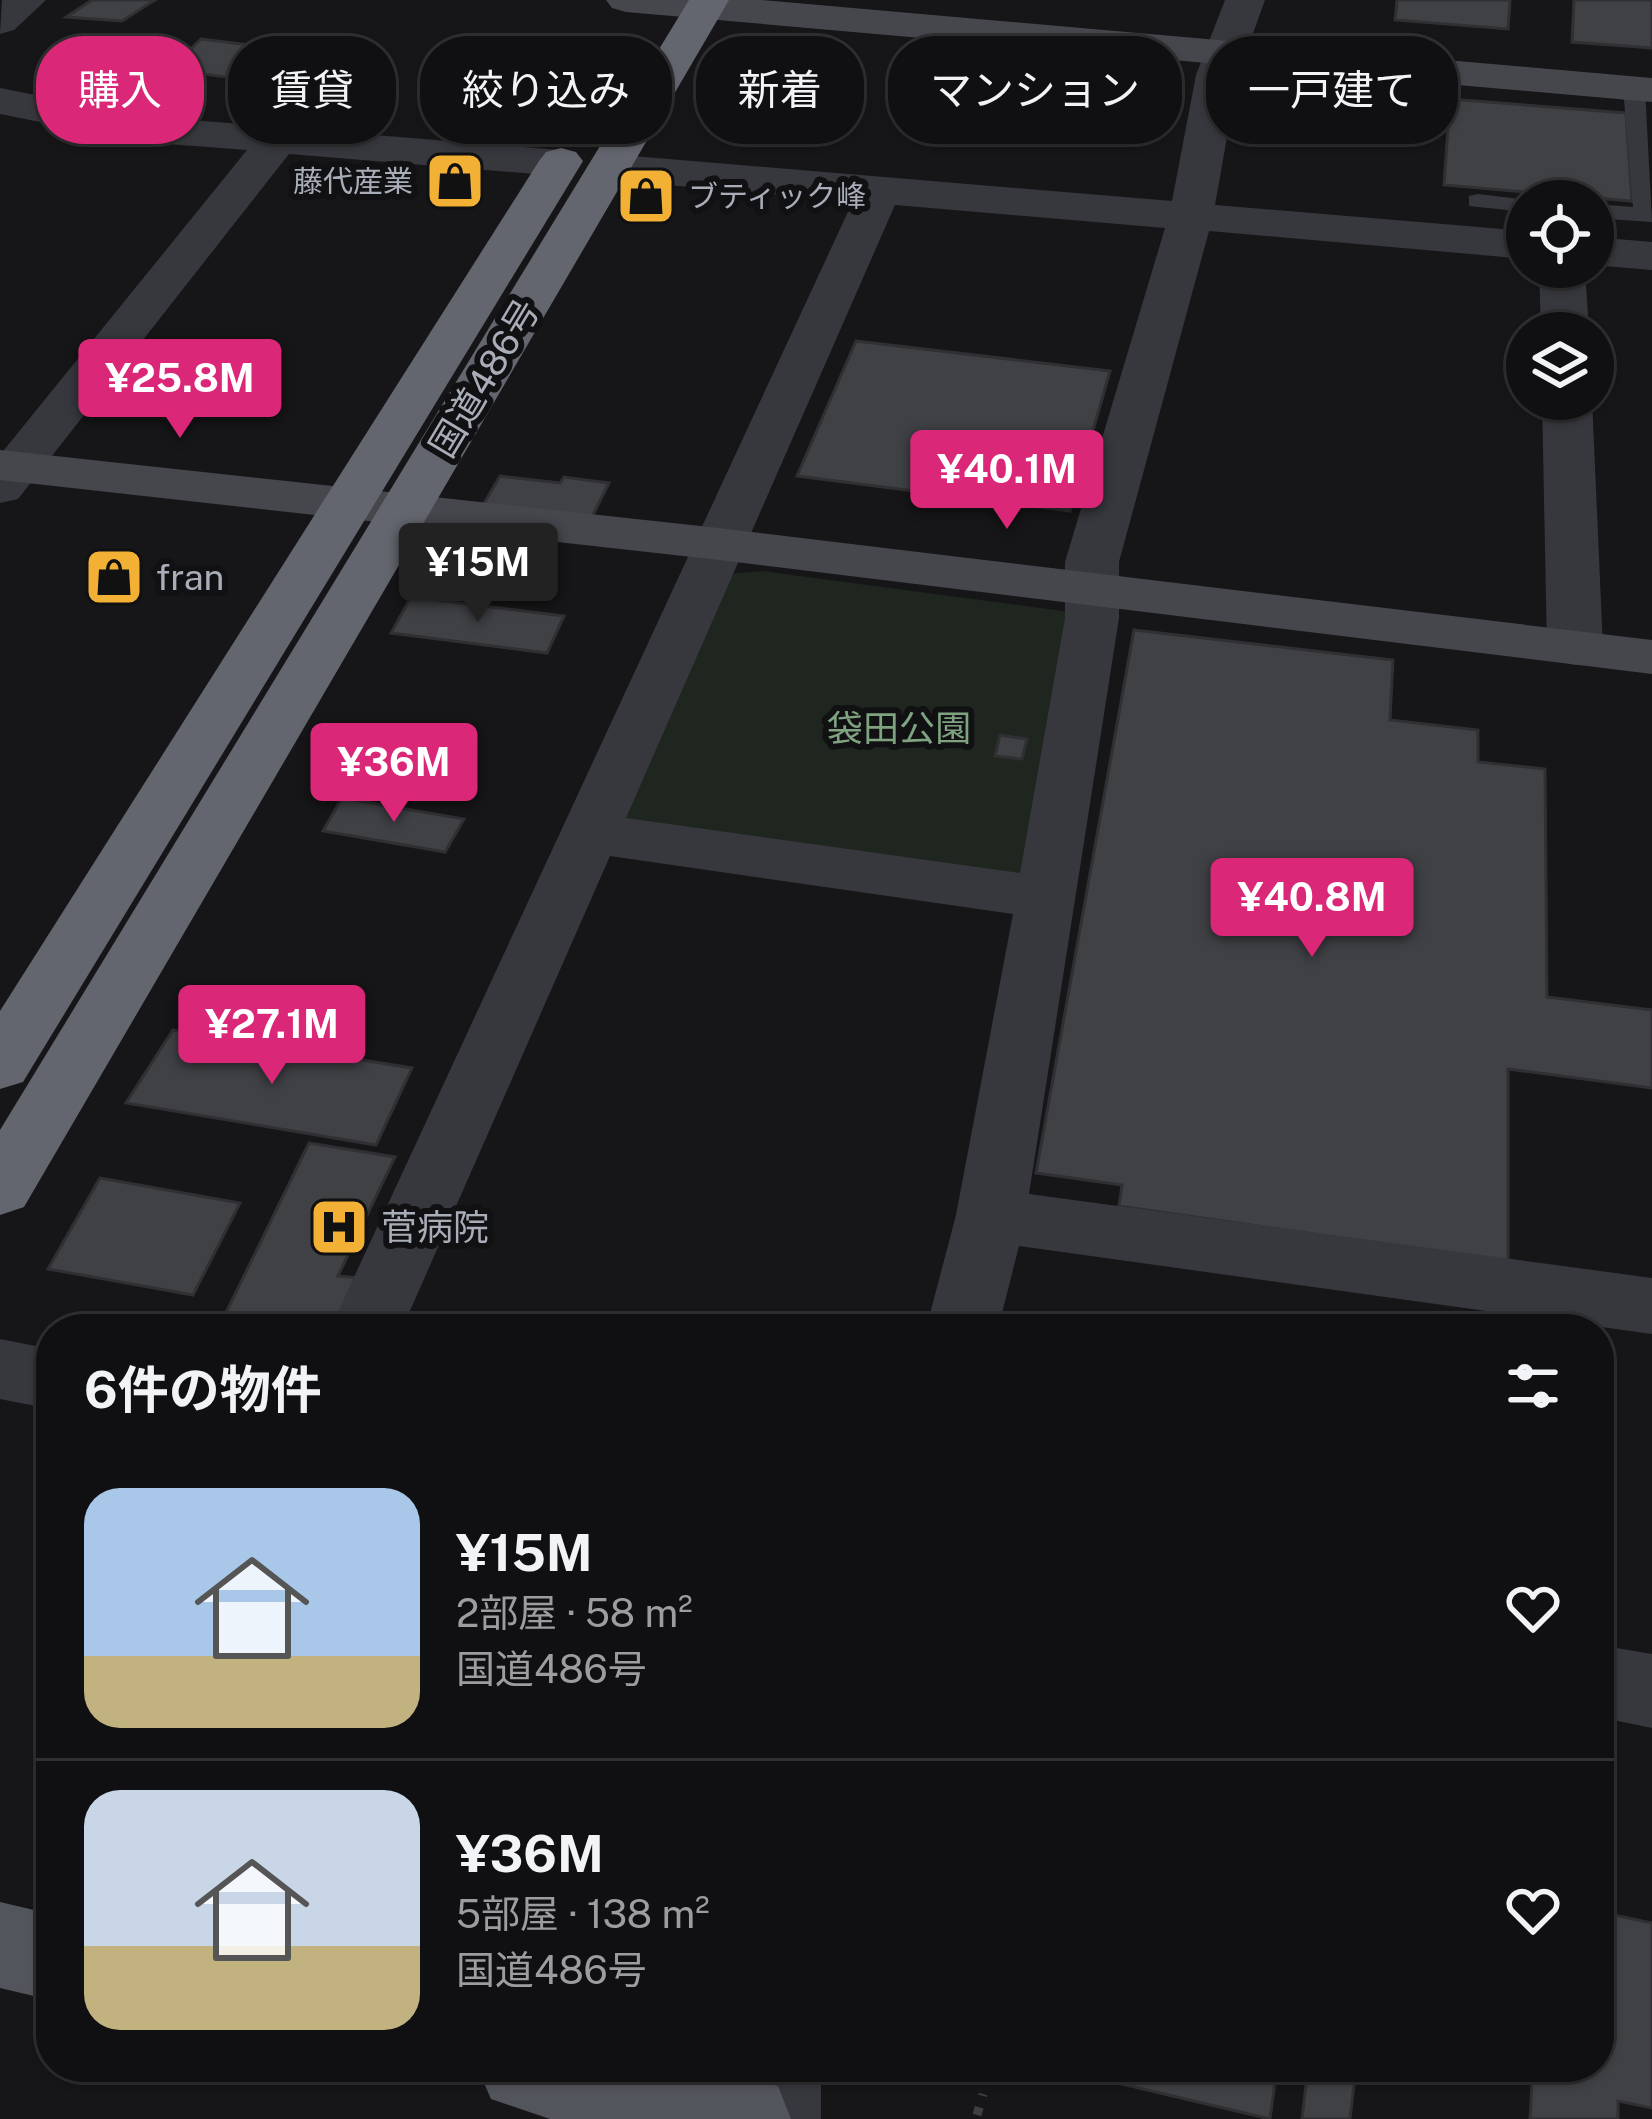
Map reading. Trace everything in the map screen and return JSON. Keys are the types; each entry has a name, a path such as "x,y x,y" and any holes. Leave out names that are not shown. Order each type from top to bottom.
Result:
{"highway":[{"name":"国道486号","path":"0,1189 405,511 673,2"},
{"name":"国道486号","path":"0,1065 350,505 584,165"}],"main road":[{"path":"0,1945 36,1953"},
{"path":"587,2082 745,2119"}],"street":[{"path":"0,22 26,0"},
{"path":"814,0 1236,22 1646,84"},
{"path":"673,2 1236,22"},
{"path":"966,1314 991,1215 1047,898 1092,618 1092,562 1191,215 1236,22"},
{"path":"0,101 141,129 228,136"},
{"path":"6,474 275,144"},
{"path":"327,144 1506,243"},
{"path":"373,1314 879,192"},
{"path":"1568,420 1575,648"},
{"path":"6,474 719,544 1652,657"},
{"path":"590,832 1047,898"},
{"path":"991,1215 1652,1306"},
{"path":"0,1369 36,1376"},
{"path":"1614,1685 1652,1691"},
{"path":"775,2082 775,2119"}],"lane":[{"path":"1623,244 1646,216 1646,84"},
{"path":"1478,201 1506,203"}],"path":[{"path":"976,2115 983,2094"}],"green space":[{"name":"袋田公園","path":"762,571 1071,612 1029,870 1010,881 622,823 728,574"}],"building":[{"path":"92,0 155,0 122,21 66,17"},
{"path":"1397,0 1510,0 1508,29 1395,20"},
{"path":"1574,0 1652,0 1652,48 1572,42"},
{"path":"204,39 228,42 227,77 204,74"},
{"path":"1458,100 1626,113 1632,201 1614,199 1614,180 1506,180 1506,190 1444,185 1447,144 1458,144"},
{"path":"856,341 1110,371 1070,511 797,476"},
{"path":"500,476 609,483 591,519 483,505"},
{"path":"411,597 564,616 547,653 391,633"},
{"path":"1134,630 1393,660 1390,720 1478,730 1478,762 1545,769 1547,997 1652,1010 1652,1088 1508,1069 1508,1275 1430,1251 1119,1206 1122,1185 1036,1173"},
{"path":"1000,735 1027,739 1022,759 995,756"},
{"path":"342,798 464,819 445,852 323,831"},
{"path":"173,1030 412,1068 376,1145 126,1103"},
{"path":"309,1143 395,1157 338,1276 360,1278 342,1314 225,1314"},
{"path":"100,1178 240,1203 193,1295 48,1269"},
{"path":"1614,1915 1652,1923 1652,2108 1618,2101 1618,2119 1530,2119 1532,2082 1614,2082"},
{"path":"1113,2082 1275,2082 1270,2119"},
{"path":"1306,2082 1354,2082 1350,2119 1302,2119"}],"place":[{"name":"藤代産業","path":"455,181"},
{"name":"ブティック峰","path":"646,196"},
{"name":"fran","path":"114,577"},
{"name":"菅病院","path":"339,1227"}]}
